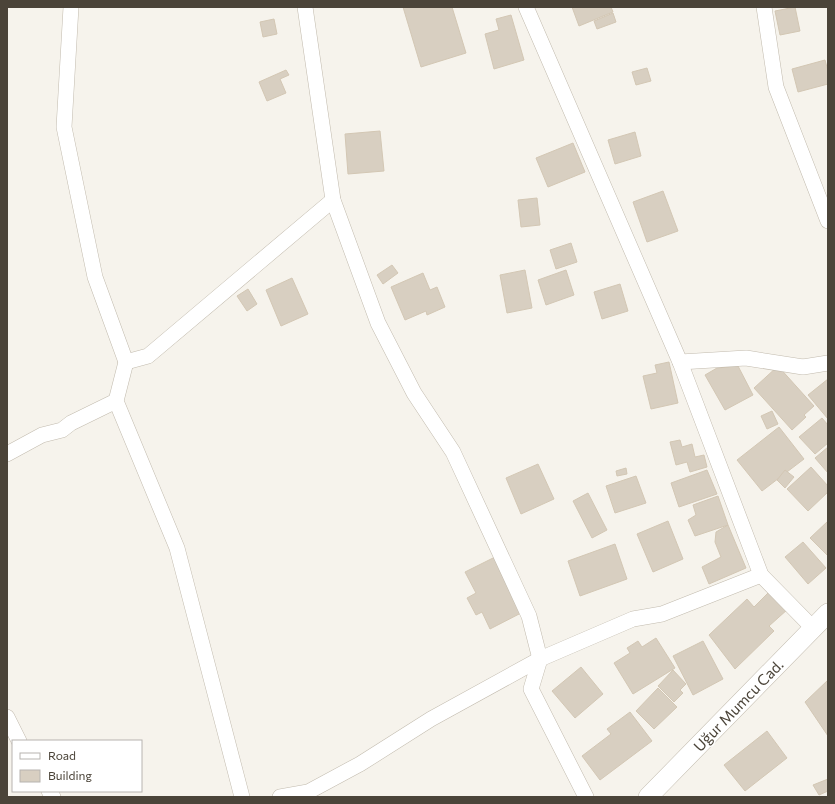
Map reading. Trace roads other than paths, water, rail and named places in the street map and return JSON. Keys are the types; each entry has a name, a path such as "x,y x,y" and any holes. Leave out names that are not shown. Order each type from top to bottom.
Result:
{"street":[{"path":"70,7 64,127 95,276 126,362 116,401 177,548 242,797"},
{"path":"305,7 333,200 378,323 414,393 453,452 529,616 540,659 531,689 556,741 586,797"},
{"path":"526,7 680,362 761,574 813,628"},
{"path":"764,7 776,87 828,221"},
{"path":"126,362 148,356 333,200"},
{"path":"680,362 746,358 803,367 828,363"},
{"path":"7,454 42,435 62,430 71,423 116,401"},
{"path":"280,797 308,792 360,764 431,719 540,659 634,619 662,614 761,574"},
{"name":"Uğur Mumcu Cad.","path":"648,797 828,613"},
{"path":"7,717 18,740"}]}
